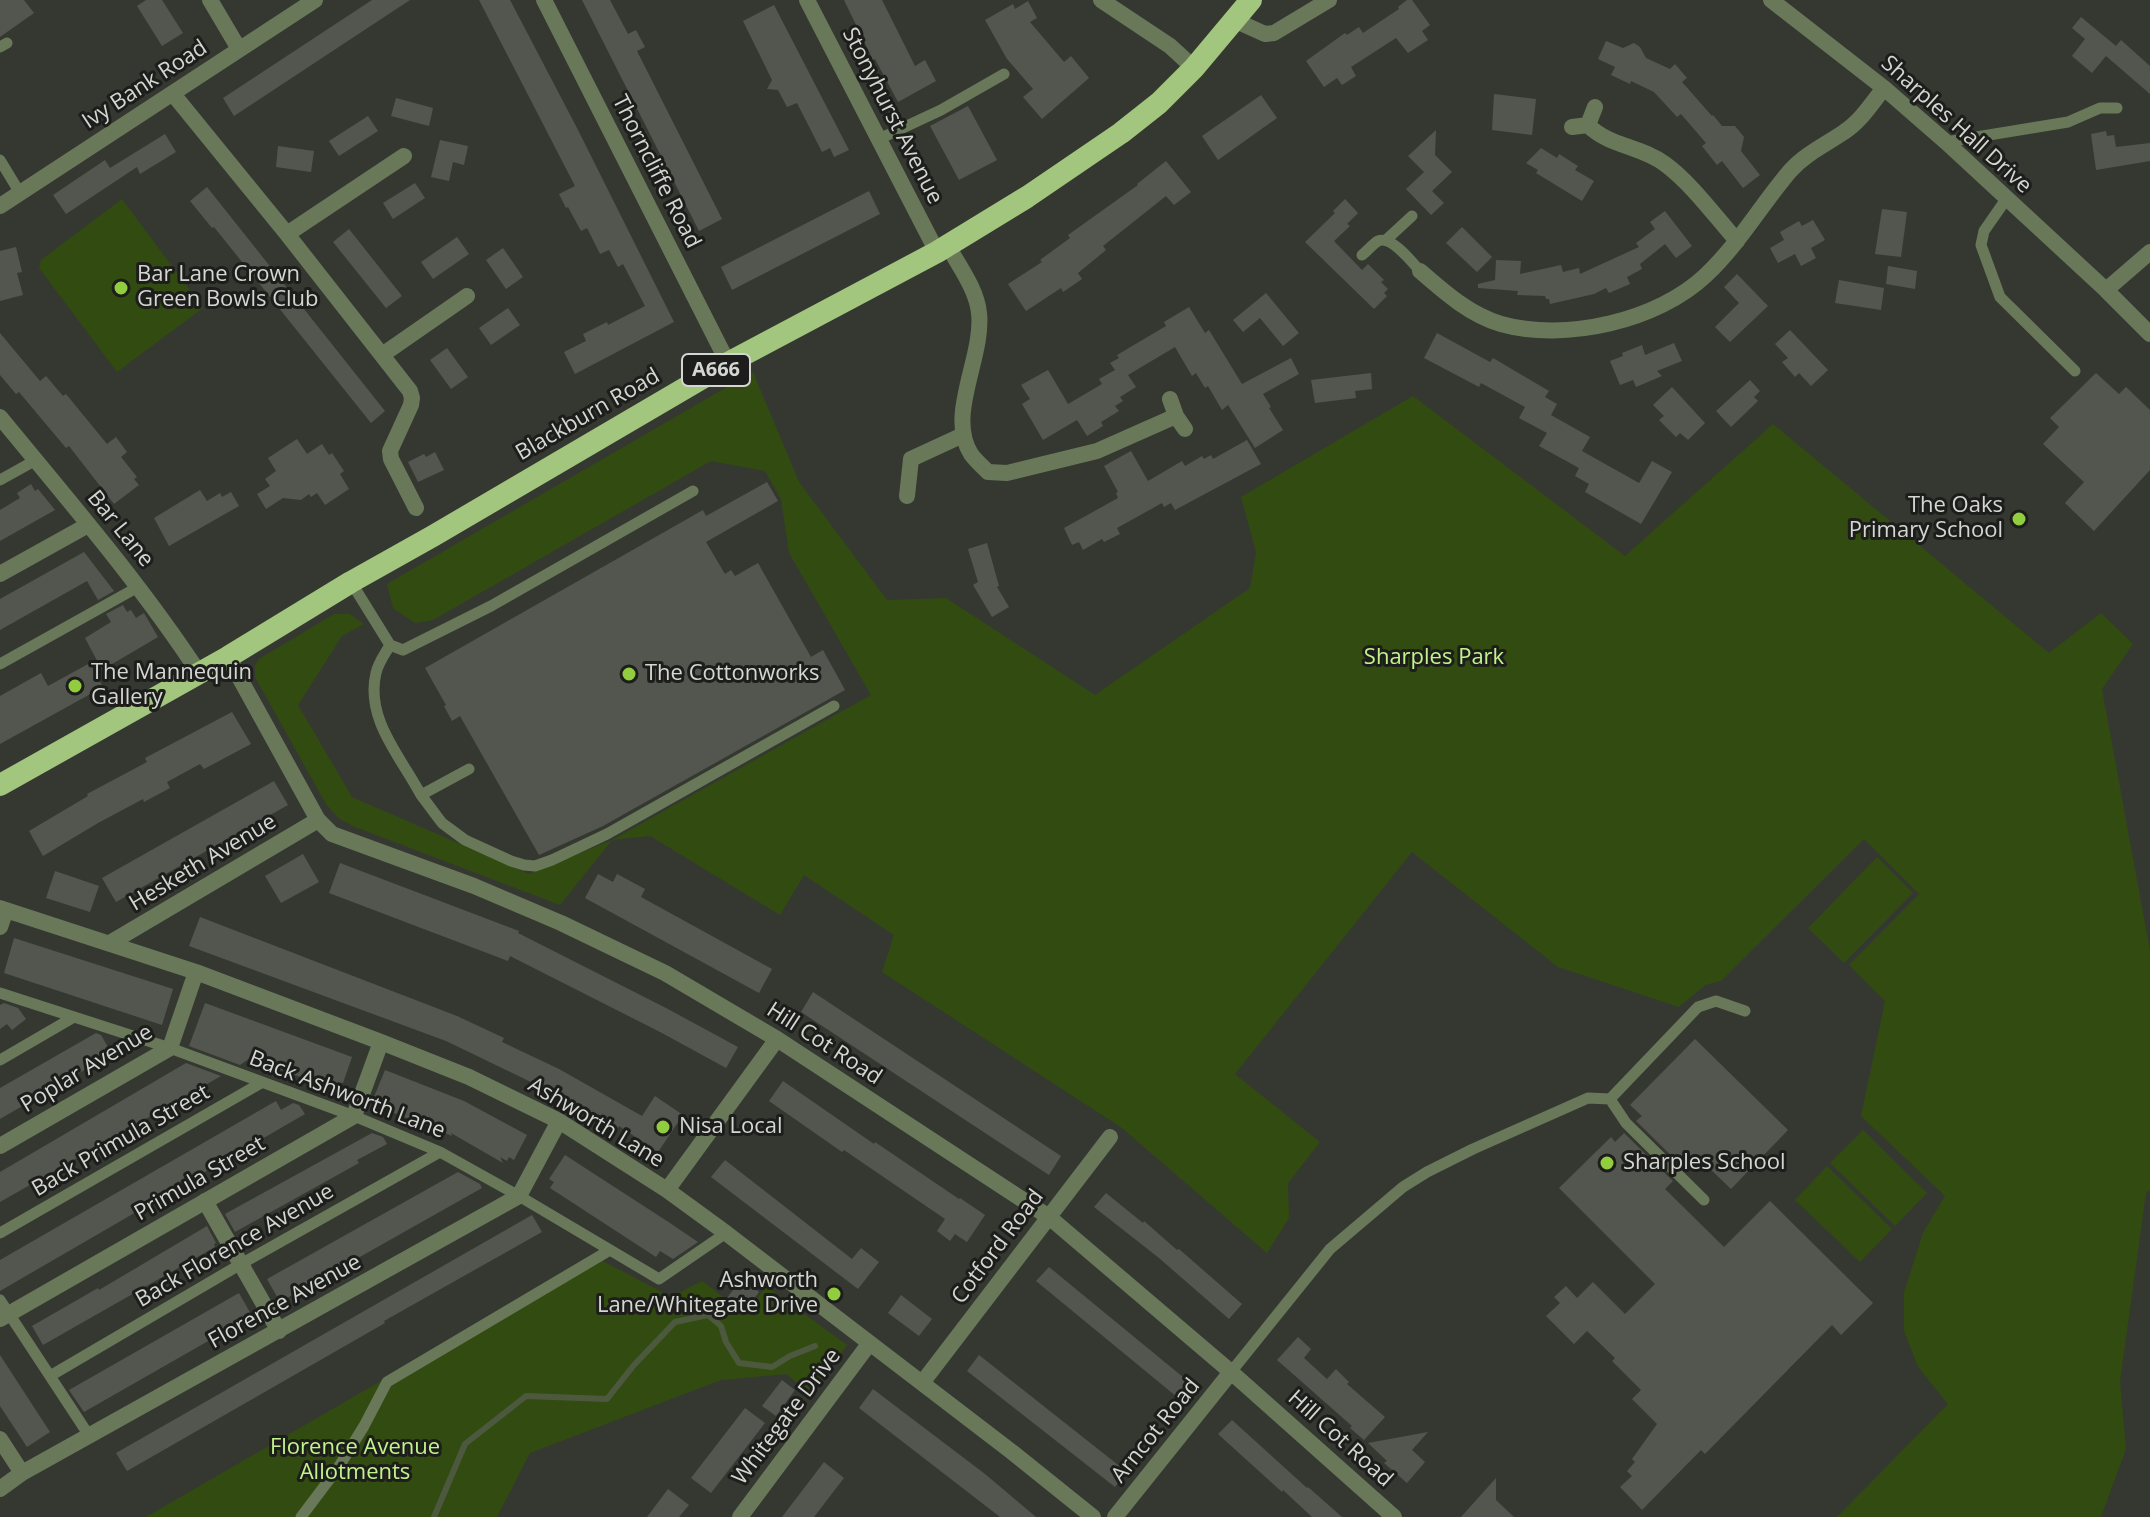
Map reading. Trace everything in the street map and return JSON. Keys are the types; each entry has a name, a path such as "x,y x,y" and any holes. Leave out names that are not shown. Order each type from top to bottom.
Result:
{"highway":[{"name":"Blackburn Road","path":"0,785 228,657 728,363 942,249 1027,197 1159,103 1194,68 1251,0"}],"street":[{"path":"210,0 239,49"},
{"name":"Ivy Bank Road","path":"0,206 315,0"},
{"name":"Thorncliffe Road","path":"544,0 728,363"},
{"name":"Stonyhurst Avenue","path":"807,0 879,139 942,249 970,287 979,310 980,331 962,417 963,435"},
{"path":"1101,0 1170,46 1194,68"},
{"path":"1234,20 1265,34 1274,33 1329,0"},
{"name":"Sharples Hall Drive","path":"1771,0 1884,88 1946,142 2150,334"},
{"path":"1420,271 1446,294 1500,324 1535,329 1571,329 1630,318 1680,294 1703,277 1737,241 1792,169 1807,154 1858,121 1884,88"},
{"path":"173,94 410,391 411,405 390,451 391,459 416,508"},
{"path":"1595,107 1580,126 1664,163 1737,241"},
{"path":"287,234 404,156"},
{"path":"2106,290 2150,252"},
{"path":"382,355 467,296"},
{"path":"907,496 911,459 963,435 971,454 988,472 1007,473 1097,451 1177,415"},
{"name":"Bar Lane","path":"0,417 138,587 199,673"},
{"path":"0,574 88,525"},
{"name":"Hill Cot Road","path":"228,657 318,820 332,834 474,886 561,923 665,973 777,1039 1049,1217 1231,1372 1394,1517"},
{"name":"Hesketh Avenue","path":"110,943 318,820"},
{"path":"0,927 3,909"},
{"name":"Ashworth Lane","path":"3,909 196,972 381,1042 469,1077 559,1121 667,1190 726,1233 1093,1517"},
{"name":"Poplar Avenue","path":"0,1146 170,1048 196,972"},
{"path":"667,1190 777,1039"},
{"path":"354,1116 381,1042"},
{"name":"Primula Street","path":"3,1311 354,1116"},
{"path":"519,1196 559,1121"},
{"name":"Cotford Road","path":"922,1383 1110,1137"},
{"name":"Florence Avenue","path":"0,1489 22,1473 519,1196"},
{"path":"205,1201 279,1331"},
{"name":"Whitegate Drive","path":"740,1517 869,1344"},
{"name":"Arncot Road","path":"1115,1517 1231,1372"},
{"path":"0,1439 22,1473"}],"lane":[{"path":"879,139 941,110 1004,74"},
{"path":"1946,142 2068,122 2100,108 2117,108"},
{"path":"0,160 20,193"},
{"path":"2007,198 1984,231 1981,245 2000,297 2075,371"},
{"path":"1362,255 1378,241 1386,240 1412,216"},
{"path":"1386,240 1401,250 1420,271"},
{"path":"0,480 36,460"},
{"path":"351,582 390,645 403,650 491,606 693,491"},
{"path":"0,664 138,587"},
{"path":"390,645 376,670 373,689 378,721 421,795 442,823 465,840 524,865 535,866 552,860 607,834 834,706"},
{"path":"421,795 469,769"},
{"name":"Back Ashworth Lane","path":"0,993 170,1048 354,1116 440,1152 659,1279 726,1233"},
{"path":"1231,1372 1330,1249 1403,1187 1473,1149 1588,1098 1610,1099 1698,1007 1716,1001 1745,1011"},
{"path":"0,1060 74,1017"},
{"name":"Back Primula Street","path":"0,1233 261,1083"},
{"path":"1610,1099 1626,1123 1704,1200"},
{"name":"Back Florence Avenue","path":"50,1376 440,1152"},
{"path":"301,1517 345,1457 387,1382 610,1250"},
{"path":"3,1311 90,1437"}],"green space":[{"name":"Bar Lane Crown Green Bowls Club","path":"122,199 203,308 117,372 39,268 41,260"},
{"name":"Sharples Park","path":"753,372 799,482 887,600 946,598 1095,695 1250,588 1256,552 1241,497 1413,396 1625,556 1773,424 2049,653 2101,613 2133,644 2102,689 2150,951 2150,1190 2146,1193 2120,1381 2126,1449 2101,1517 1837,1517 1948,1404 1918,1367 1904,1331 1904,1292 1923,1233 1945,1196 1861,1116 1885,1001 1849,965 1919,894 1864,839 1721,981 1705,985 1679,1007 1558,967 1412,852 1235,1074 1320,1142 1288,1183 1289,1218 1267,1253 1122,1128 882,972 894,935 804,875 780,915 650,836 612,840 871,695 789,553 781,499 765,471 711,461 433,620 415,623 393,608 387,584"},
{"path":"334,614 350,614 364,624 342,636 298,705 352,797 529,874 612,840 560,905 355,827 338,818 326,804 255,677 255,666 259,659"},
{"path":"1877,857 1913,893 1844,963 1808,928"},
{"path":"1863,1130 1927,1193 1895,1226 1830,1163"},
{"path":"1827,1166 1892,1229 1860,1262 1795,1200"},
{"name":"Florence Avenue Allotments","path":"595,1257 660,1291 667,1299 702,1281 746,1314 766,1286 847,1345 812,1394 786,1374 721,1380 530,1453 497,1517 146,1517"}],"building":[{"path":"0,0 24,0 34,13 0,37"},
{"path":"146,0 162,0 183,33 162,46 137,6"},
{"path":"372,0 410,0 234,116 223,98"},
{"path":"479,0 510,0 674,322 575,374 564,352 586,341 583,334 645,306 623,264 618,267 609,250 600,254 587,228 581,231 566,208 559,194 575,186"},
{"path":"582,0 610,0 628,34 636,30 645,47 637,51 722,219 699,231"},
{"path":"844,0 882,0 915,66 925,60 936,81 898,102 873,60"},
{"path":"1407,0 1412,0 1430,25 1422,31 1428,40 1408,53 1396,38 1351,67 1356,76 1342,85 1337,78 1324,87 1306,61 1345,33 1347,35 1359,27 1363,33 1399,9"},
{"path":"1028,1 1037,18 1030,22 1064,62 1071,56 1089,78 1042,119 1023,97 1033,89 1007,59 985,20 1013,4 1015,9"},
{"path":"774,5 849,150 834,157 830,148 822,152 797,103 787,107 778,90 767,89 772,80 743,21"},
{"path":"2081,17 2116,46 2121,40 2150,66 2150,94 2106,56 2092,73 2072,56 2085,39 2072,28"},
{"path":"1606,41 1623,48 1634,43 1646,58 1670,69 1675,64 1687,78 1682,82 1712,116 1722,126 1735,126 1744,137 1741,151 1760,175 1743,188 1722,161 1717,165 1702,146 1706,143 1681,114 1677,117 1654,92 1611,75 1615,67 1598,59"},
{"path":"1494,94 1536,99 1532,135 1492,130"},
{"path":"1261,95 1277,118 1218,160 1202,136"},
{"path":"396,98 433,108 429,126 391,116"},
{"path":"968,106 997,160 959,180 930,126"},
{"path":"368,116 378,131 339,156 329,141"},
{"path":"1436,130 1435,155 1452,172 1432,191 1444,203 1431,215 1406,189 1424,172 1408,156"},
{"path":"2106,131 2107,136 2114,135 2116,147 2150,143 2150,161 2096,170 2091,134"},
{"path":"165,134 176,152 140,174 137,167 66,214 53,195 105,160 110,168"},
{"path":"440,140 468,146 464,165 453,162 449,181 431,177"},
{"path":"278,146 314,151 311,172 276,167"},
{"path":"1541,148 1557,158 1559,154 1578,166 1575,170 1594,181 1582,201 1536,173 1538,170 1526,163"},
{"path":"1166,161 1191,192 1174,205 1166,196 1103,246 1106,250 1078,273 1082,279 1063,292 1061,288 1026,311 1008,284 1042,262 1040,260 1070,238 1068,235"},
{"path":"415,183 425,198 393,219 383,203"},
{"path":"207,187 385,411 371,423 190,201"},
{"path":"869,191 880,214 732,290 721,267"},
{"path":"1345,199 1358,213 1334,241 1362,270 1368,264 1384,280 1381,282 1388,289 1384,293 1387,296 1374,309 1305,242"},
{"path":"1882,209 1907,212 1901,257 1875,254"},
{"path":"1665,211 1692,246 1676,258 1665,244 1640,264 1642,269 1627,277 1630,284 1609,293 1606,288 1594,294 1550,304 1545,296 1478,288 1478,284 1495,280 1496,260 1521,261 1520,274 1561,265 1563,272 1579,268 1580,274 1639,247 1636,243 1655,229 1650,222"},
{"path":"1813,220 1825,240 1811,248 1816,258 1801,266 1795,254 1778,263 1770,248 1784,240 1780,232 1799,221 1802,226"},
{"path":"1462,227 1492,257 1477,272 1446,243"},
{"path":"349,229 402,296 386,308 333,242"},
{"path":"457,237 469,254 433,279 421,262"},
{"path":"16,247 22,272 17,273 23,295 0,301 0,251"},
{"path":"503,248 523,277 506,289 486,260"},
{"path":"1888,266 1917,271 1915,289 1886,284"},
{"path":"1737,274 1768,306 1730,342 1715,327 1739,303 1724,287"},
{"path":"1839,280 1884,288 1881,310 1835,303"},
{"path":"1266,293 1299,333 1283,346 1260,318 1243,332 1233,320"},
{"path":"1189,307 1205,333 1209,330 1242,384 1291,358 1299,374 1263,394 1283,430 1255,448 1228,405 1222,410 1208,386 1205,388 1196,373 1192,376 1175,347 1128,375 1136,387 1120,397 1123,401 1115,406 1119,411 1101,422 1103,426 1087,436 1077,420 1043,440 1022,404 1030,399 1021,385 1048,370 1068,404 1102,384 1099,379 1115,370 1110,363 1119,358 1117,355 1166,326 1164,322"},
{"path":"508,308 520,325 491,345 479,328"},
{"path":"1790,330 1828,370 1811,386 1799,373 1795,377 1782,362 1788,358 1775,344"},
{"path":"0,333 40,381 46,376 63,396 66,394 107,444 116,437 127,452 121,457 137,477 134,479 139,485 114,504 69,446 66,448 19,392 16,394 0,375"},
{"path":"1437,333 1490,362 1493,358 1549,391 1545,397 1557,404 1551,415 1590,437 1582,451 1639,483 1652,461 1672,472 1641,524 1585,492 1589,484 1575,476 1579,468 1539,446 1547,433 1519,418 1525,407 1424,358"},
{"path":"1674,343 1682,361 1657,371 1662,376 1636,387 1633,380 1620,385 1610,361 1642,345 1645,355"},
{"path":"447,348 468,377 451,389 430,360"},
{"path":"1371,373 1372,389 1355,391 1356,398 1315,403 1311,380"},
{"path":"2096,373 2119,394 2126,387 2150,410 2150,470 2094,531 2065,503 2084,482 2043,444 2059,427 2050,418"},
{"path":"1750,380 1760,391 1754,397 1758,401 1731,427 1716,411"},
{"path":"1672,387 1705,423 1688,440 1680,433 1676,437 1659,420 1664,416 1653,405"},
{"path":"297,439 307,454 322,444 329,455 332,453 344,471 340,474 349,489 325,505 317,493 301,500 283,498 266,509 257,494 270,486 265,479 276,471 268,458"},
{"path":"1247,440 1261,464 1175,510 1171,503 1164,507 1162,503 1117,528 1120,534 1104,542 1102,539 1083,550 1079,542 1072,545 1064,528 1118,498 1118,492 1104,466 1131,451 1148,481 1182,461 1185,466 1202,456 1204,459 1211,455 1213,459"},
{"path":"435,452 444,470 418,482 408,462"},
{"name":"The Cottonworks","path":"767,482 778,501 706,542 725,574 731,570 735,576 758,563 811,657 823,650 845,690 603,826 539,855 460,716 452,721 425,668 703,510 706,516"},
{"path":"31,484 55,510 0,541 0,510 20,498 17,493"},
{"path":"200,490 207,501 220,493 222,497 231,492 239,506 169,546 154,518"},
{"path":"987,543 997,587 1009,607 992,617 973,585 978,582 968,549"},
{"path":"84,552 114,591 98,600 87,581 0,630 0,599"},
{"path":"123,605 136,618 144,613 158,637 102,670 85,638 111,622 106,614"},
{"path":"90,663 103,687 0,744 0,696 41,673 48,686"},
{"path":"232,712 251,744 204,769 200,764 167,782 170,788 98,823 43,856 29,831 87,794 147,762 145,758"},
{"path":"274,781 288,805 116,902 102,878"},
{"path":"303,854 319,882 281,903 265,876"},
{"path":"340,863 519,931 738,1047 726,1068 510,956 508,961 329,893"},
{"path":"55,871 99,886 90,912 46,898"},
{"path":"598,874 613,882 617,874 645,889 641,897 772,969 759,993 585,898"},
{"path":"200,917 457,1016 504,1038 502,1042 559,1069 642,1116 655,1096 683,1115 658,1152 576,1103 446,1041 189,946"},
{"path":"14,938 173,989 162,1025 4,973"},
{"path":"813,992 1061,1156 1049,1175 801,1012"},
{"path":"4,1003 18,1008 26,1019 12,1030 7,1024 0,1029 0,1005"},
{"path":"205,1003 352,1057 343,1083 338,1082 335,1090 250,1058 240,1065 189,1046"},
{"path":"96,1033 101,1035 112,1054 0,1119 0,1088"},
{"path":"1695,1039 1788,1130 1731,1189 1706,1165 1698,1172 1690,1164 1685,1169 1636,1121 1642,1116 1630,1105"},
{"path":"186,1063 221,1076 0,1202 0,1172"},
{"path":"385,1070 464,1101 527,1135 514,1160 509,1157 507,1161 500,1157 503,1163 451,1133 452,1136 379,1107 381,1099 374,1097"},
{"path":"783,1081 985,1215 967,1242 955,1234 950,1241 937,1231 945,1219 769,1101"},
{"path":"276,1101 281,1110 293,1103 299,1105 305,1114 0,1291 0,1260"},
{"path":"372,1133 383,1137 387,1144 357,1160 359,1163 235,1232 225,1214"},
{"path":"1624,1133 1673,1181 1665,1189 1724,1247 1770,1201 1873,1303 1841,1335 1832,1325 1705,1454 1701,1450 1642,1510 1620,1487 1632,1476 1627,1471 1635,1462 1632,1459 1657,1424 1632,1399 1641,1390 1612,1361 1615,1358 1587,1331 1574,1344 1546,1316 1560,1303 1554,1297 1566,1286 1577,1298 1593,1282 1625,1314 1655,1284 1559,1188 1611,1137 1615,1142"},
{"path":"565,1155 698,1242 673,1259 660,1251 656,1257 550,1188 554,1182 549,1179"},
{"path":"725,1160 852,1259 861,1248 879,1262 858,1289 711,1177"},
{"path":"458,1172 482,1188 280,1302 267,1279"},
{"path":"1106,1193 1179,1249 1242,1304 1229,1319 1094,1207"},
{"path":"532,1215 542,1232 127,1471 116,1453"},
{"path":"207,1226 215,1247 43,1345 32,1326"},
{"path":"1049,1267 1189,1382 1177,1397 1036,1281"},
{"path":"741,1279 759,1292 746,1310 727,1298"},
{"path":"239,1293 252,1316 84,1412 69,1390"},
{"path":"901,1295 932,1319 919,1336 888,1313"},
{"path":"1298,1337 1311,1349 1304,1358 1327,1379 1336,1369 1349,1382 1347,1384 1385,1417 1364,1440 1277,1360"},
{"path":"0,1355 50,1432 27,1447 0,1406"},
{"path":"979,1355 1127,1472 1115,1487 967,1371"},
{"path":"782,1380 795,1390 776,1416 762,1406"},
{"path":"873,1389 1036,1517 1000,1517 859,1408"},
{"path":"745,1408 765,1423 711,1493 691,1478"},
{"path":"1232,1420 1342,1517 1312,1517 1282,1492 1218,1434"},
{"path":"1428,1432 1412,1450 1425,1462 1407,1483 1384,1463 1387,1461 1368,1443"},
{"path":"824,1462 844,1478 814,1517 782,1517"},
{"path":"1496,1478 1496,1500 1514,1517 1461,1517"},
{"path":"668,1489 689,1505 679,1517 647,1517"}],"waterway":[{"path":"434,1517 465,1444 526,1396 607,1399 675,1322 708,1315 721,1326 726,1342 739,1363 772,1367 815,1346"}],"place":[{"name":"Bar Lane Crown Green Bowls Club","path":"121,288"},
{"name":"The Oaks Primary School","path":"2019,519"},
{"name":"The Cottonworks","path":"629,674"},
{"name":"The Mannequin Gallery","path":"75,686"},
{"name":"Nisa Local","path":"663,1127"},
{"name":"Sharples School","path":"1607,1163"},
{"name":"Ashworth Lane/Whitegate Drive","path":"834,1294"}]}
